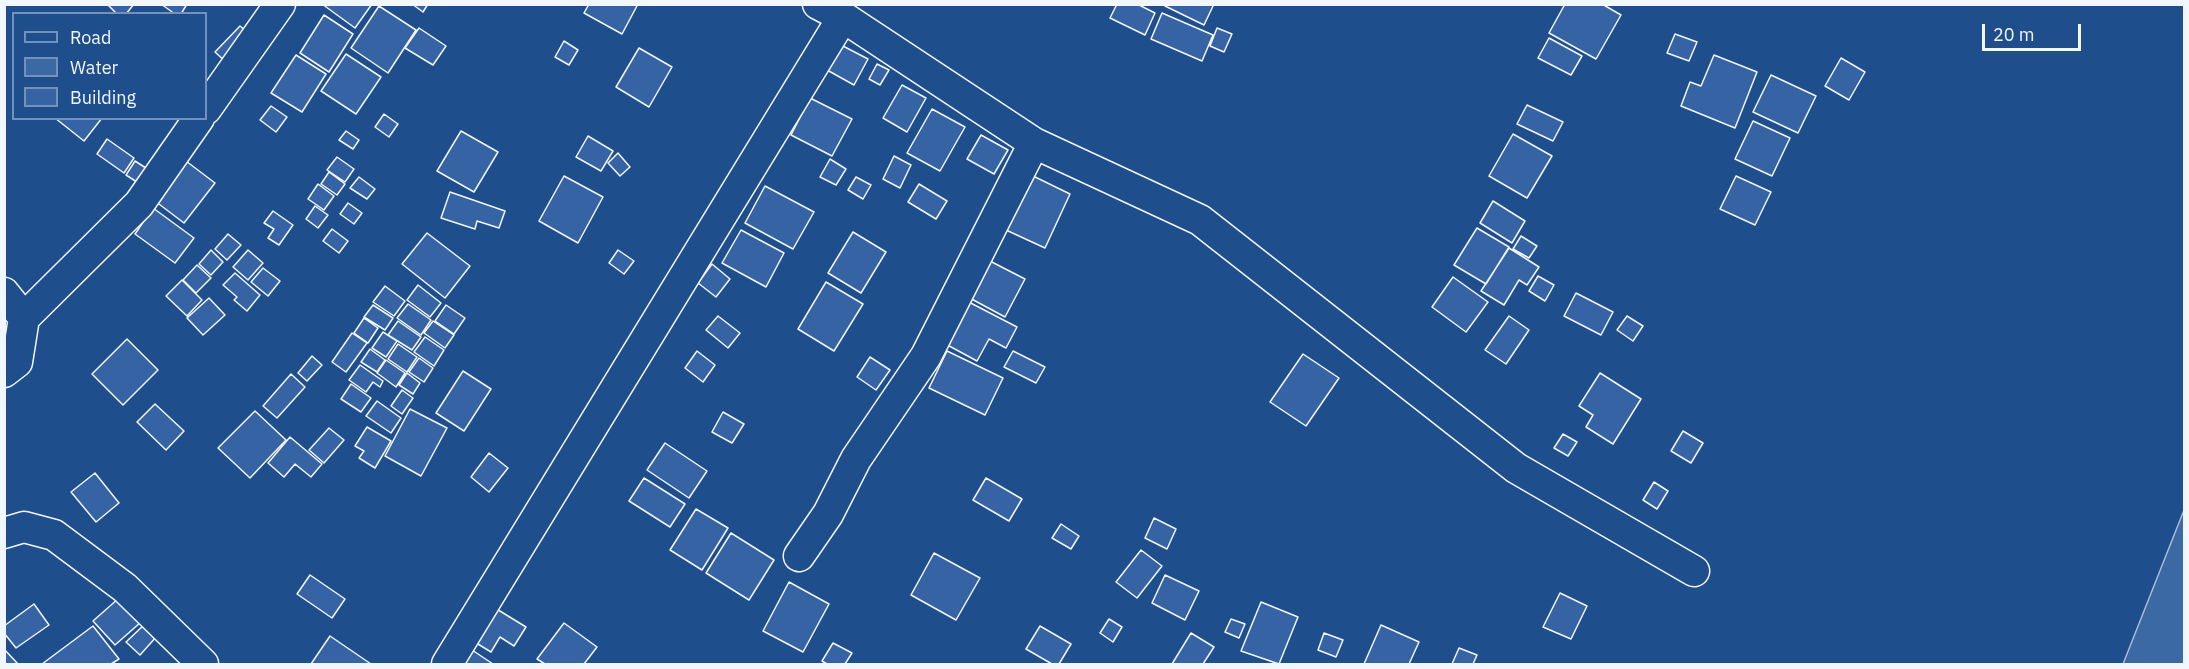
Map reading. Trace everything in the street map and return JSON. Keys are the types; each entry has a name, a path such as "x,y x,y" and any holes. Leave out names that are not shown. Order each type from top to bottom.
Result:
{"street":[{"path":"207,109 280,4"},
{"path":"447,664 830,11 1034,143 1200,220 1516,468 1694,571"},
{"path":"4,372 17,362 24,318 138,204 198,120"},
{"path":"799,556 828,513 856,459 926,356 1034,143"},
{"path":"4,293 24,318"},
{"path":"4,533 24,527 54,535 125,588 203,664"}],"water":[{"path":"2184,510 2184,664 2123,664"}],"building":[{"path":"107,4 134,4 128,12 115,12"},
{"path":"161,4 187,4 182,12 172,12"},
{"path":"322,4 372,4 355,28"},
{"path":"412,4 428,4 423,12"},
{"path":"589,4 638,4 622,34 584,13"},
{"path":"1117,4 1137,4 1155,13 1145,35 1110,18"},
{"path":"1166,4 1214,4 1204,25 1165,6"},
{"path":"1565,4 1602,4 1621,15 1596,59 1549,33"},
{"path":"379,6 416,30 388,73 351,48"},
{"path":"1162,13 1213,35 1202,61 1151,39"},
{"path":"324,15 353,34 329,72 300,53"},
{"path":"240,26 253,37 228,64 215,52"},
{"path":"419,28 446,46 433,65 405,48"},
{"path":"1217,28 1232,34 1224,52 1210,46"},
{"path":"1675,34 1697,42 1689,61 1667,53"},
{"path":"1549,38 1582,56 1571,75 1538,58"},
{"path":"564,41 578,50 569,65 555,57"},
{"path":"841,45 868,59 854,85 827,70"},
{"path":"639,48 672,67 649,107 616,87"},
{"path":"346,54 381,77 356,114 321,91"},
{"path":"296,55 326,74 302,112 271,93"},
{"path":"1714,55 1757,72 1735,128 1681,106 1690,82 1701,86"},
{"path":"1841,58 1865,72 1849,100 1825,86"},
{"path":"877,64 889,70 880,85 869,79"},
{"path":"1771,75 1816,96 1798,133 1753,112"},
{"path":"902,85 926,98 907,132 883,118"},
{"path":"810,98 852,119 832,156 791,135"},
{"path":"1527,105 1563,122 1553,141 1517,124"},
{"path":"271,106 287,117 276,132 260,120"},
{"path":"932,109 965,127 940,171 907,153"},
{"path":"384,114 398,124 389,137 375,127"},
{"path":"58,120 100,120 84,141"},
{"path":"1753,121 1790,138 1772,176 1735,159"},
{"path":"346,131 359,140 353,149 339,140"},
{"path":"461,131 498,152 474,192 437,171"},
{"path":"1513,134 1552,156 1527,198 1489,176"},
{"path":"981,135 1008,150 994,174 967,159"},
{"path":"588,136 613,151 601,171 576,157"},
{"path":"107,139 134,158 124,173 97,154"},
{"path":"618,153 630,167 620,176 608,163"},
{"path":"894,156 911,165 900,188 883,179"},
{"path":"337,157 354,169 345,182 327,170"},
{"path":"182,158 215,183 184,223 151,198"},
{"path":"830,159 846,169 836,185 820,177"},
{"path":"135,161 149,170 140,184 126,175"},
{"path":"329,172 345,184 337,195 321,184"},
{"path":"1031,175 1070,194 1045,248 1006,230"},
{"path":"564,176 603,197 578,243 539,221"},
{"path":"1736,176 1771,192 1755,225 1720,209"},
{"path":"359,177 375,189 367,199 350,188"},
{"path":"856,177 871,185 863,199 848,190"},
{"path":"318,184 334,196 324,210 308,199"},
{"path":"919,184 947,201 936,219 908,202"},
{"path":"765,186 814,212 793,249 745,223"},
{"path":"450,192 505,211 499,228 477,221 475,229 441,218"},
{"path":"1493,201 1525,221 1512,243 1480,223"},
{"path":"348,203 362,213 354,224 340,214"},
{"path":"315,206 328,215 318,228 306,219"},
{"path":"153,208 194,238 175,263 135,234"},
{"path":"273,211 293,225 279,245 268,238 274,229 264,223"},
{"path":"1477,228 1509,247 1486,284 1454,265"},
{"path":"332,229 348,241 339,253 323,241"},
{"path":"741,230 784,253 766,287 722,263"},
{"path":"853,232 886,252 861,293 828,273"},
{"path":"427,233 470,266 445,298 402,264"},
{"path":"228,234 241,245 227,260 215,249"},
{"path":"1521,236 1537,246 1529,258 1513,249"},
{"path":"1509,248 1539,267 1527,285 1519,280 1504,305 1481,291"},
{"path":"211,250 223,262 211,275 199,264"},
{"path":"248,250 263,263 248,280 233,267"},
{"path":"618,250 634,261 624,274 609,263"},
{"path":"986,259 1025,279 1005,317 966,296"},
{"path":"712,264 730,279 716,297 698,283"},
{"path":"197,265 211,278 196,293 183,280"},
{"path":"263,268 280,281 268,296 251,282"},
{"path":"235,273 260,295 247,311 234,300 237,297 223,285"},
{"path":"1538,276 1554,285 1545,301 1529,291"},
{"path":"1453,277 1488,302 1466,332 1432,307"},
{"path":"182,280 202,300 187,316 166,296"},
{"path":"826,282 863,304 834,351 798,329"},
{"path":"418,285 441,303 430,317 407,300"},
{"path":"385,286 405,301 394,316 373,302"},
{"path":"1576,293 1613,312 1601,335 1564,316"},
{"path":"209,298 225,315 203,335 187,318"},
{"path":"963,299 1017,327 1006,348 989,339 977,361 940,341"},
{"path":"408,304 431,320 421,335 397,318"},
{"path":"373,305 393,318 385,330 364,317"},
{"path":"446,305 465,318 454,334 435,321"},
{"path":"718,316 740,333 728,348 706,330"},
{"path":"1509,316 1529,330 1506,364 1485,350"},
{"path":"1627,316 1643,326 1633,341 1617,330"},
{"path":"364,318 378,328 368,343 354,333"},
{"path":"398,321 421,337 412,350 388,335"},
{"path":"433,321 454,335 445,348 424,333"},
{"path":"383,332 397,341 386,357 372,348"},
{"path":"352,333 367,343 346,372 332,362"},
{"path":"425,337 444,350 434,366 414,352"},
{"path":"127,339 158,370 123,405 92,374"},
{"path":"398,344 417,357 407,372 388,359"},
{"path":"370,349 385,360 377,372 361,362"},
{"path":"697,351 715,365 703,382 685,368"},
{"path":"947,351 1003,378 985,415 929,388"},
{"path":"1013,351 1045,367 1036,383 1004,367"},
{"path":"1303,354 1339,378 1306,426 1270,402"},
{"path":"312,356 322,365 307,381 298,373"},
{"path":"870,357 890,370 876,390 857,377"},
{"path":"419,358 433,368 424,382 409,372"},
{"path":"386,360 405,373 396,387 377,373"},
{"path":"360,365 383,381 380,387 373,382 366,392 349,380"},
{"path":"463,371 491,389 464,431 436,413"},
{"path":"407,373 420,383 413,394 399,385"},
{"path":"1600,373 1641,399 1613,444 1586,427 1593,415 1579,406"},
{"path":"291,374 305,387 277,418 263,406"},
{"path":"351,384 371,398 361,412 341,399"},
{"path":"402,390 413,398 402,414 391,406"},
{"path":"377,401 401,418 391,433 366,416"},
{"path":"155,404 184,431 166,450 137,422"},
{"path":"410,409 447,428 421,476 385,456"},
{"path":"255,411 286,440 250,478 218,448"},
{"path":"723,412 744,424 732,443 712,432"},
{"path":"367,427 391,441 375,468 359,458 364,451 355,446"},
{"path":"329,428 344,440 324,463 309,450"},
{"path":"1683,431 1703,443 1691,463 1671,451"},
{"path":"1563,434 1577,442 1568,456 1554,448"},
{"path":"290,437 322,464 311,477 295,464 284,477 268,463"},
{"path":"665,443 707,471 689,498 647,470"},
{"path":"489,453 508,468 489,492 471,477"},
{"path":"95,473 119,503 96,522 71,492"},
{"path":"644,478 685,504 670,527 629,501"},
{"path":"986,478 1022,499 1009,521 973,500"},
{"path":"1654,482 1668,491 1657,509 1643,500"},
{"path":"696,509 728,528 702,570 670,550"},
{"path":"1154,518 1176,529 1167,549 1145,538"},
{"path":"1061,524 1079,536 1071,549 1052,538"},
{"path":"731,533 774,560 749,600 706,573"},
{"path":"1141,550 1162,566 1137,598 1116,582"},
{"path":"934,553 980,578 956,620 911,595"},
{"path":"310,575 345,599 332,618 297,594"},
{"path":"1165,575 1199,591 1185,620 1152,603"},
{"path":"789,582 829,604 803,652 763,631"},
{"path":"1560,593 1587,606 1571,639 1543,627"},
{"path":"119,598 141,622 115,645 93,621"},
{"path":"1261,602 1298,617 1279,664 1241,651"},
{"path":"34,604 49,625 16,648 4,633 4,626"},
{"path":"495,608 526,627 514,646 500,637 491,652 473,641"},
{"path":"1109,619 1122,627 1113,642 1100,633"},
{"path":"1231,619 1245,624 1239,638 1225,632"},
{"path":"564,623 597,647 584,664 545,664 537,659"},
{"path":"145,624 157,636 140,655 126,642"},
{"path":"1381,625 1419,642 1409,664 1364,664"},
{"path":"93,626 119,659 111,664 42,664"},
{"path":"1040,626 1071,644 1059,664 1052,664 1026,649"},
{"path":"1191,633 1214,647 1203,664 1172,664"},
{"path":"1324,633 1343,640 1336,657 1318,650"},
{"path":"330,636 371,664 311,664"},
{"path":"833,643 852,653 845,664 827,664 822,661"},
{"path":"1459,648 1477,655 1473,664 1452,664"},
{"path":"4,649 18,664 4,664"},
{"path":"472,650 493,664 462,664"}]}
